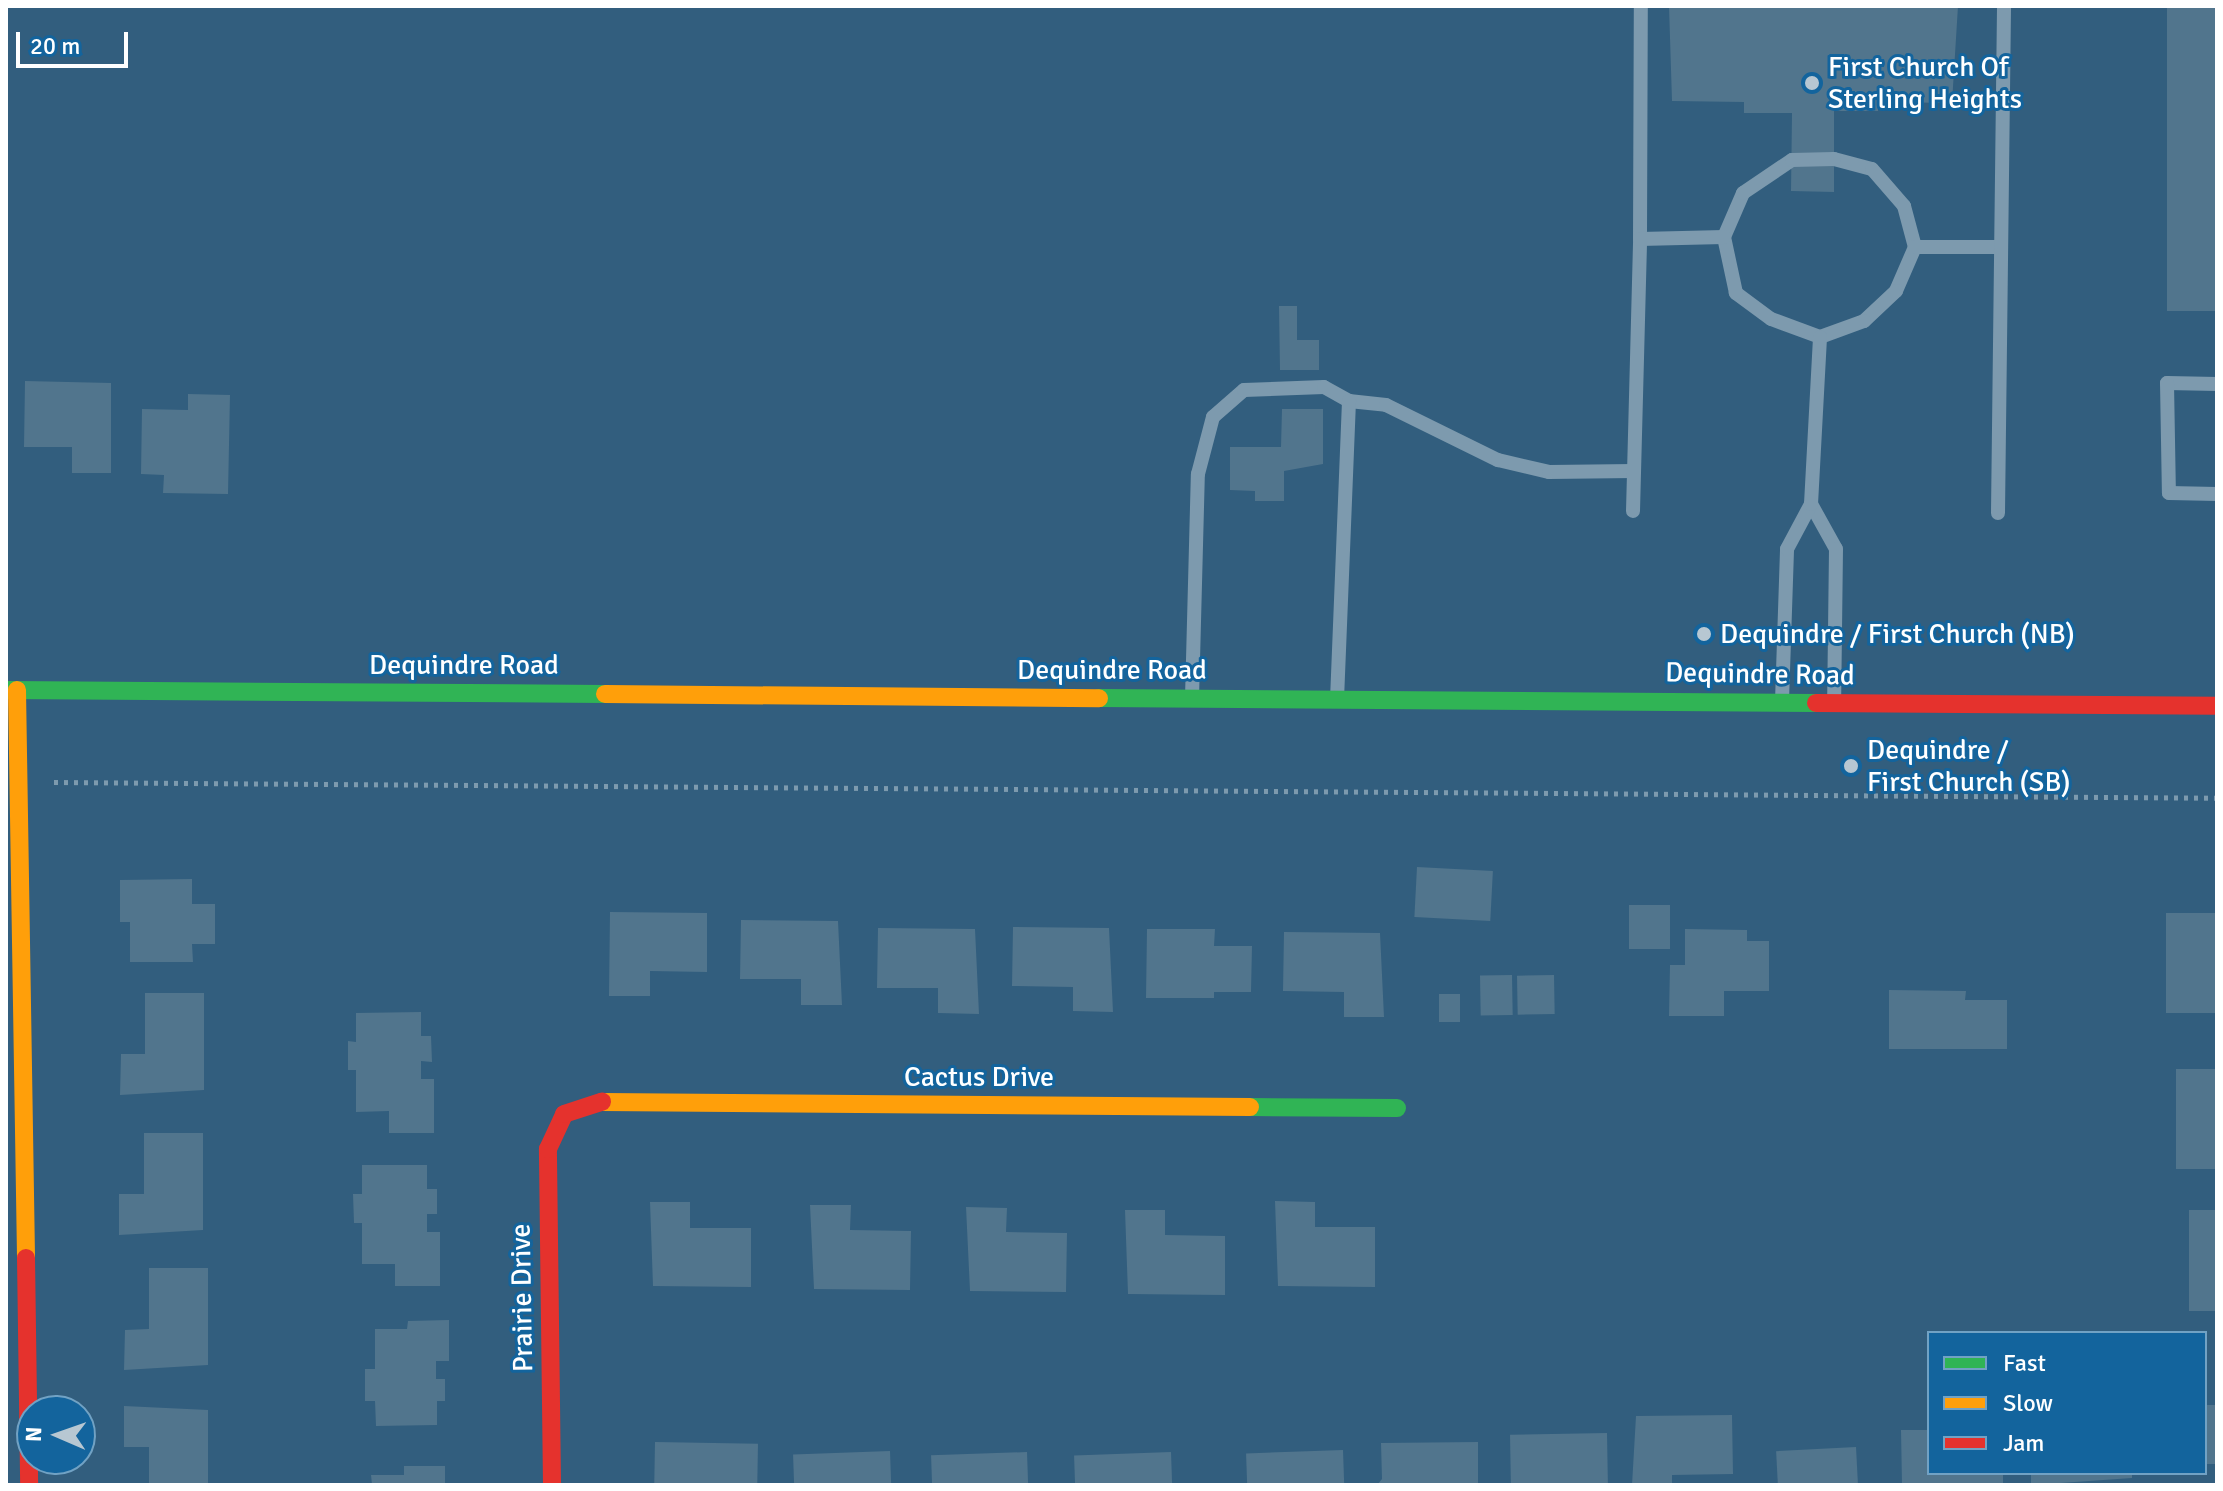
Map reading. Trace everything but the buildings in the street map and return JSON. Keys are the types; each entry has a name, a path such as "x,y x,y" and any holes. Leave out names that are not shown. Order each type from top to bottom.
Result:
{"main road":[{"name":"Dequindre Road","path":"12,690 2217,706"},
{"path":"12,690 29,1485"},
{"name":"Cactus Drive","path":"564,1114 602,1102 1397,1108"},
{"name":"Prairie Drive","path":"552,1485 548,1149 564,1114"}],"lane":[{"path":"1633,511 1640,239 1641,6"},
{"path":"1998,513 2004,6"},
{"path":"1834,159 1872,169 1904,206 1915,247 1896,291 1864,321 1820,337 1771,319 1736,293 1724,237 1743,193 1792,160 1834,159"},
{"path":"1640,239 1724,237"},
{"path":"1915,247 2001,247"},
{"path":"1782,702 1787,549 1811,504 1820,337"},
{"path":"2217,384 2167,383 2169,493 2217,494"},
{"path":"1192,698 1198,474 1213,417 1244,390 1324,387 1349,401 1386,405 1498,460 1549,472 1634,471"},
{"path":"1337,700 1349,401"},
{"path":"1811,504 1836,549 1834,703"}],"path":[{"path":"44,782 2217,798"}],"traffic: fast":[{"path":"6,690 605,694"},
{"path":"1099,698 1816,703"},
{"path":"1250,1107 1397,1108"}],"traffic: slow":[{"path":"17,690 26,1258"},
{"path":"605,694 1099,698"},
{"path":"602,1102 1250,1107"}],"traffic: jam":[{"path":"1816,703 2217,706"},
{"path":"552,1485 548,1149 564,1114 602,1102"},
{"path":"26,1258 29,1485"}],"place":[{"name":"First Church Of Sterling Heights","path":"1812,83"},
{"name":"Dequindre / First Church (NB)","path":"1704,634"},
{"name":"Dequindre / First Church (SB)","path":"1851,766"}]}
